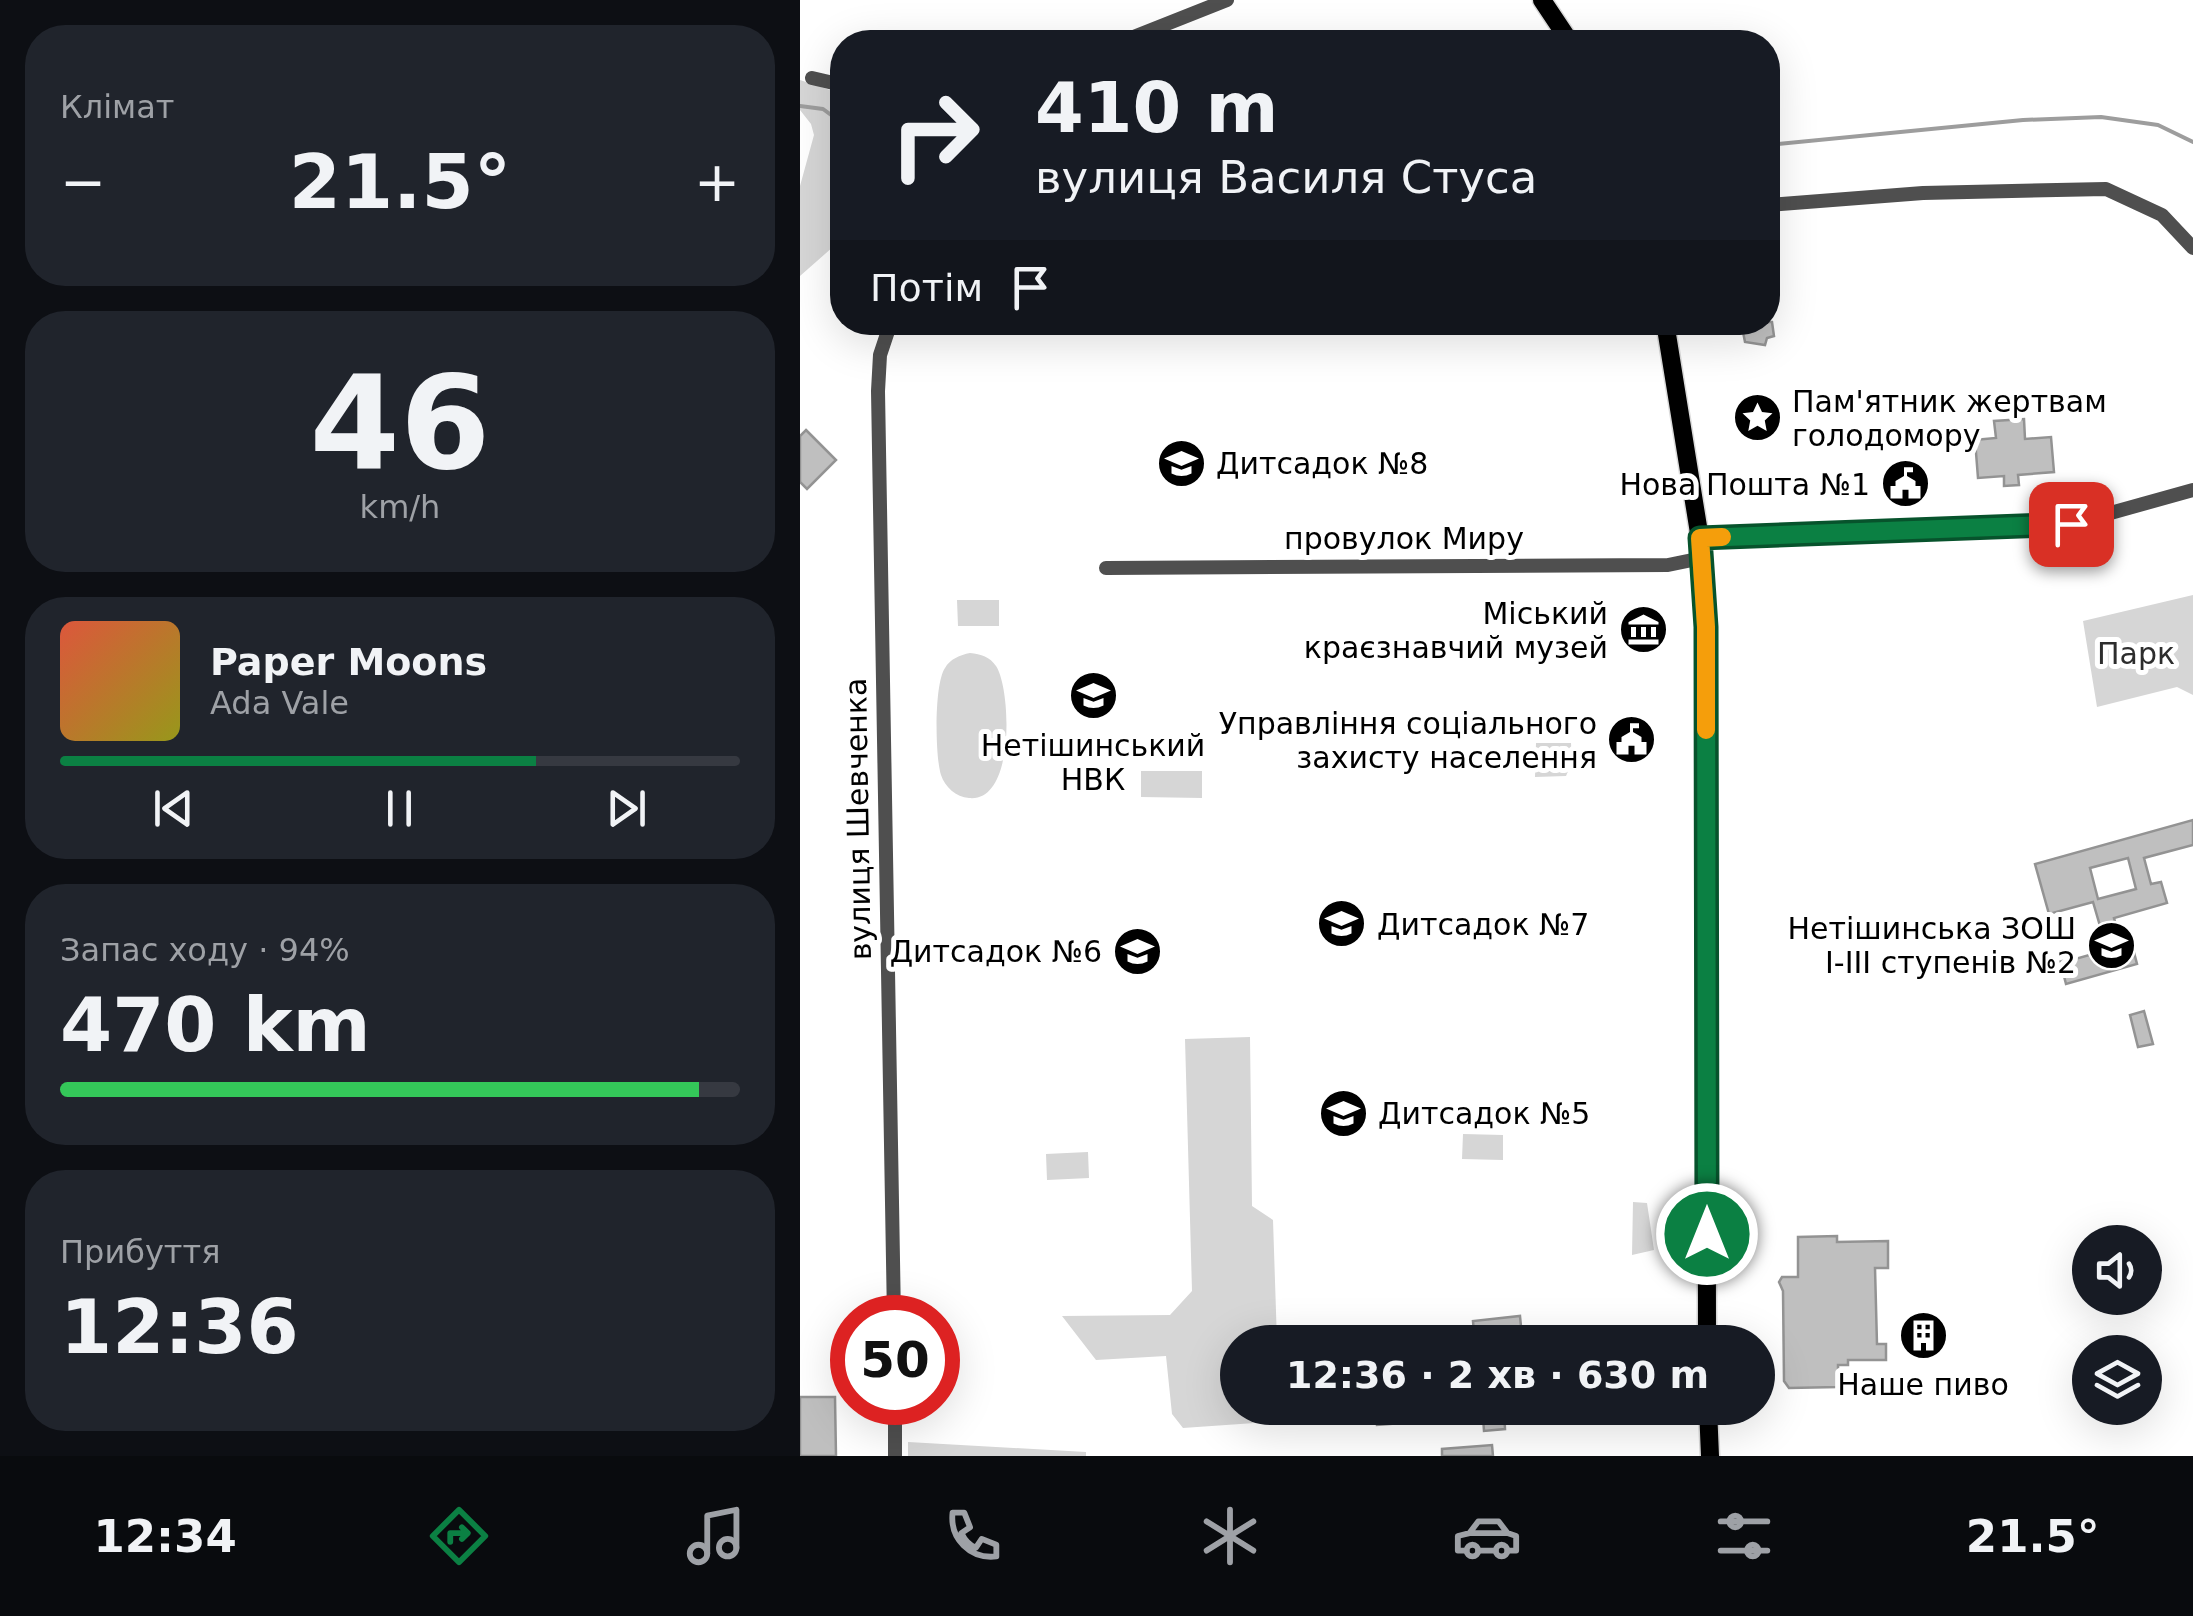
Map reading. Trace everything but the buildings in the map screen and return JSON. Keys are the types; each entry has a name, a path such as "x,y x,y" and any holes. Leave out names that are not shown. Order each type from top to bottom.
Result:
{"main road":[{"path":"1542,0 1563,30"},
{"path":"1559,0 1566,30"},
{"path":"1668,335 1700,538 1706,627 1707,1325"},
{"path":"1709,1425 1710,1456"}],"street":[{"path":"1151,30 1227,0"},
{"path":"812,78 830,82"},
{"path":"1780,205 1906,194 2106,189 2162,215 2193,248"},
{"name":"вулиця Шевченка","path":"887,335 880,355 878,392 894,1295"},
{"path":"1700,538 2071,524 2193,490"},
{"name":"провулок Миру","path":"1106,568 1668,565 1702,558"},
{"path":"895,1425 896,1456"}],"green space":[{"path":"800,80 830,90 830,250 800,276 800,186 814,135 800,110"},
{"name":"Парк","path":"2193,595 2193,695 2177,687 2097,707 2083,621"},
{"path":"957,600 999,600 999,626 958,626"},
{"path":"970,653 991,660 1001,678 1006,742 995,783 984,795 969,798 955,793 943,779 937,720 941,676 950,662"},
{"path":"1536,743 1571,743 1572,762 1566,776 1535,777"},
{"path":"1141,771 1202,771 1202,798 1141,797"},
{"path":"1250,1037 1252,1206 1273,1220 1276,1325 1220,1325 1220,1425 1226,1425 1183,1428 1172,1414 1166,1356 1096,1360 1062,1316 1170,1315 1192,1291 1185,1039"},
{"path":"1463,1134 1503,1135 1503,1160 1462,1159"},
{"path":"1088,1152 1089,1178 1047,1180 1046,1154"},
{"path":"1633,1202 1647,1203 1654,1250 1632,1255"},
{"path":"908,1442 1086,1452 1086,1456 908,1456"}],"waterway":[{"path":"800,106 823,109 830,114"},
{"path":"1780,144 2023,120 2101,117 2158,125 2193,142"}],"slow traffic":[{"path":"1706,730 1706,627 1700,538 1722,537"}],"place":[{"name":"Пам'ятник жертвам голодомору","path":"1757,418"},
{"name":"Дитсадок №8","path":"1181,463"},
{"name":"Нова Пошта №1","path":"1905,484"},
{"name":"Міський краєзнавчий музей","path":"1643,630"},
{"name":"Нетішинський НВК","path":"1093,696"},
{"name":"Управління соціального захисту населення","path":"1632,740"},
{"name":"Дитсадок №7","path":"1342,924"},
{"name":"Нетішинська ЗОШ І-ІІІ ступенів №2","path":"2111,945"},
{"name":"Дитсадок №6","path":"1137,951"},
{"name":"Дитсадок №5","path":"1343,1113"},
{"name":"Наше пиво","path":"1923,1335"}],"route":[{"path":"1707,1234 1706,627 1700,538 2071,524"}]}
